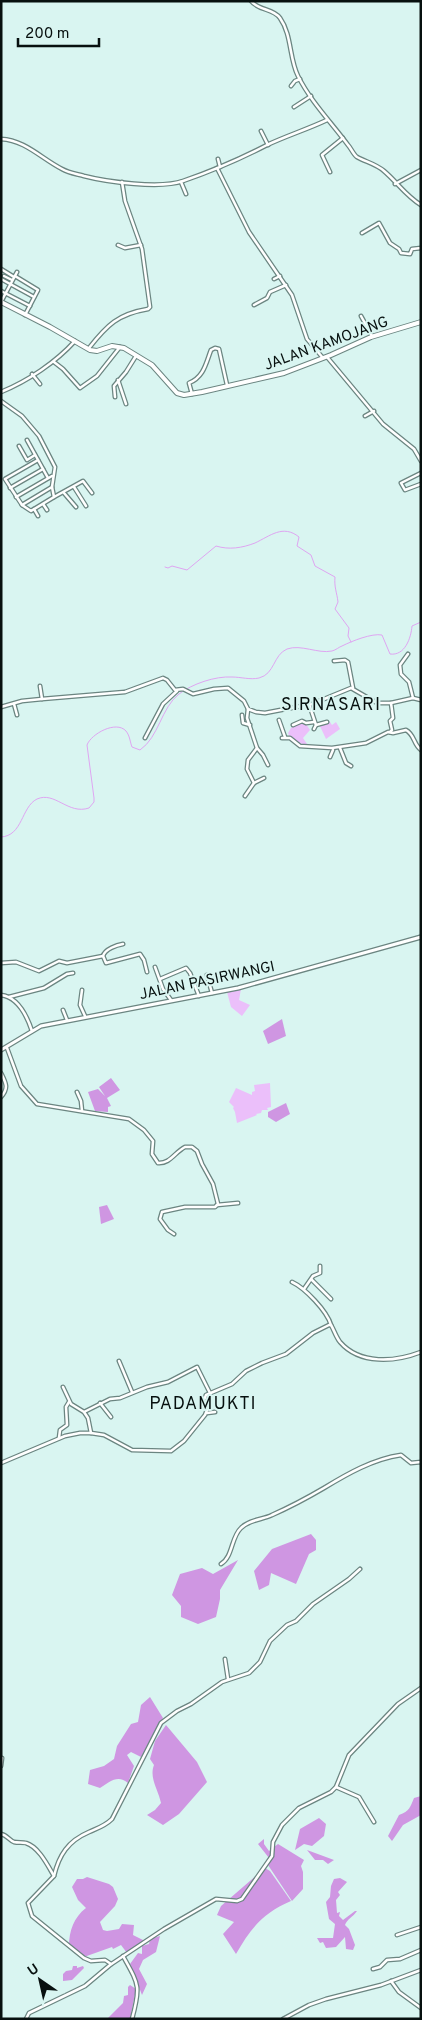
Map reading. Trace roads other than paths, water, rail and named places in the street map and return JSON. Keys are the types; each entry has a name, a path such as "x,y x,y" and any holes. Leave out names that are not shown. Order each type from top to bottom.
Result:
{"main road":[{"path":"1,302 88,349 95,351 112,346 120,347 152,365 180,394 192,394"},
{"name":"JALAN KAMOJANG","path":"192,394 278,375 372,336 421,322"}],"street":[{"path":"251,1 257,7 274,12 280,17 287,34 293,63 300,79 327,120 355,155 369,161 384,171 395,184 421,205"},
{"path":"291,86 300,79"},
{"path":"294,107 311,96"},
{"path":"1,139 27,147 68,172 103,180 148,184 181,182 239,160 268,145 327,120"},
{"path":"261,131 268,145"},
{"path":"330,172 322,155 343,138"},
{"path":"218,159 219,167 249,232 286,285 297,308 307,339 384,424 414,449 421,461"},
{"path":"395,184 421,170"},
{"path":"88,349 107,326 129,313 150,308 147,276 141,245 125,201 122,182"},
{"path":"181,182 186,194"},
{"path":"362,233 378,223 390,242 399,249 401,254 410,254 412,249 421,248"},
{"path":"118,246 126,248 141,245"},
{"path":"1,269 14,278 38,289 25,315"},
{"path":"1,302 17,272"},
{"path":"4,276 14,278"},
{"path":"274,280 280,276"},
{"path":"1,279 34,297"},
{"path":"254,305 267,298 270,292 286,285"},
{"path":"1,292 30,306"},
{"path":"361,316 372,336"},
{"path":"1,392 15,386 54,362 75,341"},
{"path":"54,362 80,388 98,376 120,347"},
{"path":"192,394 189,383 198,379 201,375 211,350 214,348 219,349 227,386"},
{"path":"115,397 113,387 136,356"},
{"path":"32,374 40,384"},
{"path":"118,380 126,404"},
{"path":"1,401 22,416 39,436 55,467 52,476 54,497"},
{"path":"365,416 374,411"},
{"path":"27,440 48,478"},
{"path":"19,446 27,460 35,455"},
{"path":"38,460 5,479 22,505 31,511 83,481 92,493"},
{"path":"10,488 43,469"},
{"path":"421,472 401,484 405,490 421,484"},
{"path":"16,497 52,476"},
{"path":"22,505 52,487"},
{"path":"74,487 86,506"},
{"path":"64,493 76,507"},
{"path":"43,504 47,510"},
{"path":"34,509 38,516"},
{"path":"408,654 400,665 401,674 409,682 413,698"},
{"path":"334,661 345,660 348,662 353,688 372,701 391,703 413,698 421,700"},
{"path":"1,707 42,699 124,692 163,678 174,689 183,689 193,694 228,688 244,701 248,709 247,716 257,748 268,765"},
{"path":"40,686 42,699"},
{"path":"248,709 265,713 321,701 343,690 353,688"},
{"path":"145,738 163,704 178,689"},
{"path":"390,732 392,730 390,721 393,718 391,703"},
{"path":"14,704 17,715"},
{"path":"309,704 316,725"},
{"path":"242,715 243,723 250,726"},
{"path":"279,720 284,738 299,747 333,750 366,743 388,732 393,734 407,730 421,750"},
{"path":"293,725 302,722 314,722"},
{"path":"314,729 316,725 327,722"},
{"path":"284,738 300,746 340,748"},
{"path":"254,783 247,769 248,760 257,748"},
{"path":"340,748 346,763 351,766"},
{"path":"330,757 333,750"},
{"path":"245,796 254,783 264,778"},
{"name":"JALAN PASIRWANGI","path":"1,1050 41,1026 212,993 421,936"},
{"path":"124,944 117,945 105,952 106,963 140,954 144,960 147,972"},
{"path":"1,963 16,962 40,971 58,961 66,963 104,956"},
{"path":"155,966 163,989 171,1000"},
{"path":"160,978 186,968 190,973 199,996"},
{"path":"1,995 9,997 44,988 67,974 73,973"},
{"path":"207,976 212,993"},
{"path":"82,990 80,1005 85,1016"},
{"path":"9,997 22,1010 32,1031"},
{"path":"64,1010 67,1020"},
{"path":"7,1048 21,1086 35,1102 41,1105 132,1120 153,1141 152,1154 158,1164 169,1160 182,1148 194,1147 213,1184 217,1205"},
{"path":"1,1073 7,1086 6,1092 1,1097"},
{"path":"77,1092 81,1101 82,1111"},
{"path":"174,1234 168,1230 160,1219 162,1212 185,1207 214,1207 238,1203"},
{"path":"304,1289 313,1276 320,1273 320,1266"},
{"path":"312,1280 331,1299"},
{"path":"292,1282 304,1289 329,1318 341,1343 361,1357 402,1358 421,1352"},
{"path":"1,1463 59,1438 91,1433 104,1435 132,1450 171,1451 184,1441 206,1413 205,1398 210,1393 232,1384 246,1371 286,1354 318,1330 331,1325"},
{"path":"119,1361 132,1392"},
{"path":"84,1412 100,1403 168,1382 197,1367 210,1393"},
{"path":"63,1386 69,1402 84,1412 88,1418 91,1433"},
{"path":"59,1438 60,1430 67,1425 66,1407 69,1402"},
{"path":"100,1403 111,1417"},
{"path":"206,1413 215,1412"},
{"path":"221,1564 226,1560 240,1529 250,1522 270,1516 308,1497 352,1471 381,1460 401,1455 411,1463 421,1462"},
{"path":"111,1964 105,1960 90,1961 84,1958 32,1915 28,1903 54,1876 58,1860 68,1846 84,1834 104,1826 112,1819 162,1723 177,1711 228,1680 249,1673 259,1663 270,1640 286,1625 296,1621 313,1604 360,1569"},
{"path":"225,1659 228,1680"},
{"path":"26,2019 29,2013 85,1986 111,1964 164,1929 216,1900 237,1901 242,1899 272,1856 273,1842 282,1826 299,1808 323,1797 336,1787 349,1756 398,1704 421,1688"},
{"path":"1,1766 2,1758"},
{"path":"336,1787 359,1797 374,1822"},
{"path":"1,1834 13,1842 27,1843 32,1846 39,1853 54,1876"},
{"path":"397,1935 421,1928"},
{"path":"373,1969 380,1967 388,1960 400,1959 421,1950"},
{"path":"123,1956 137,1982 139,1991 132,2019"},
{"path":"283,2019 309,2005 391,1982 421,1970"},
{"path":"391,1982 399,1992 421,2008"}],"waterway":[{"path":"165,567 172,566 187,570 216,546 226,548 240,547 255,543 277,532 287,531 293,533 299,537 297,546 311,555 315,566 335,577 338,602 335,609 349,628 348,636 351,642"},
{"path":"1,837 14,832 28,808 37,799 50,798 75,808 89,808 94,802 94,798 87,745 98,733 110,728 122,728 126,731 132,747 140,750 152,738 173,700 184,690 197,684 225,677 259,678 268,673 282,652 287,649 298,648 327,652 373,635 382,635 390,654 395,654 400,652 406,645 412,626 421,622"}],"district":[{"name":"SIRNASARI","path":"331,704"},
{"name":"PADAMUKTI","path":"203,1403"}]}
